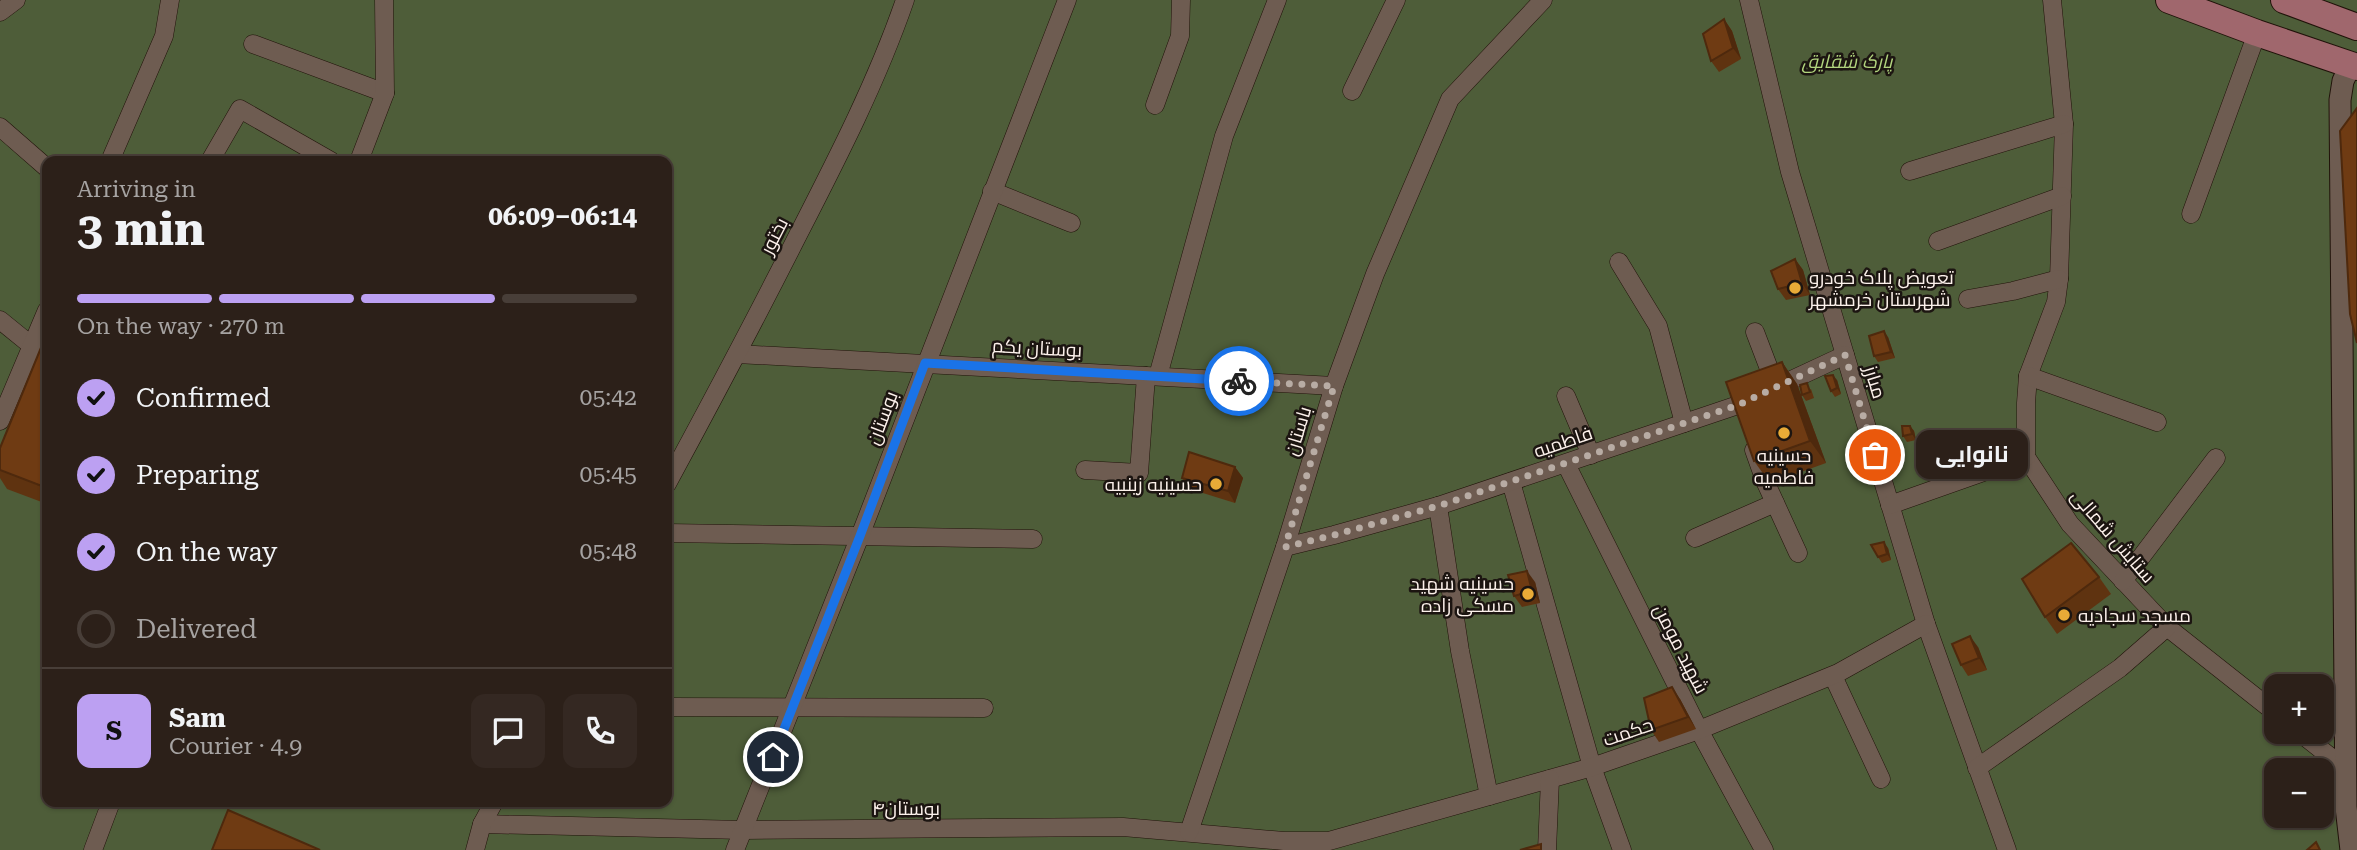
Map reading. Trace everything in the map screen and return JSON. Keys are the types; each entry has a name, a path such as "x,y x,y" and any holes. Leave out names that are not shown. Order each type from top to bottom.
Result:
{"main road":[{"path":"2169,0 2257,33 2355,61"},
{"path":"2284,0 2357,27"}],"street":[{"path":"0,12 16,0"},
{"path":"112,156 164,36 170,0"},
{"path":"361,156 386,93 384,0"},
{"name":"بختور","path":"672,475 845,144 891,43 905,0"},
{"name":"بوستان","path":"735,850 860,536 1067,0"},
{"path":"1155,105 1180,36 1181,0"},
{"path":"1085,471 1139,473 1152,376 1224,136 1277,0"},
{"path":"1352,91 1395,0"},
{"name":"باستان","path":"1189,832 1285,547 1334,386 1375,274 1450,99 1543,0"},
{"name":"مبارز","path":"1749,0 1790,172 1926,624 2007,850"},
{"path":"1890,505 2026,457 2025,403 2028,376 2056,302 2059,279 2064,124 2052,0"},
{"path":"2190,214 2257,33"},
{"path":"253,44 386,93"},
{"path":"2351,850 2346,807 2351,482 2340,100 2343,81 2355,61"},
{"path":"213,156 240,109 322,156"},
{"path":"1910,172 2064,124"},
{"path":"0,127 42,164"},
{"path":"992,191 1071,223"},
{"path":"1938,241 2062,196"},
{"path":"1619,262 1658,326 1684,423"},
{"path":"1968,299 2059,279"},
{"path":"0,320 32,346"},
{"path":"0,421 5,400 42,322"},
{"path":"1755,332 1776,387"},
{"name":"بوستان یکم","path":"737,354 1334,386"},
{"name":"فاطمیه","path":"1285,547 1438,506 1684,423 1742,418 1776,387 1845,355"},
{"path":"2028,376 2157,422"},
{"path":"1566,396 1591,455"},
{"path":"1742,418 1798,553"},
{"name":"ستایش شمالی","path":"2026,457 2070,524 2167,627 2264,703"},
{"path":"2123,581 2216,458"},
{"name":"شهید مومن","path":"1566,464 1699,730 1764,850"},
{"path":"1511,482 1592,767 1622,850"},
{"path":"1695,538 1775,503"},
{"path":"1438,506 1460,651 1489,796"},
{"path":"672,533 1032,539"},
{"name":"حکمت","path":"1331,846 1592,767 1699,730 1833,676 1926,624"},
{"path":"1978,768 2120,668 2167,627"},
{"path":"1833,676 1881,779"},
{"path":"672,707 984,708"},
{"path":"2315,744 2347,769"},
{"path":"1547,850 1549,779"},
{"path":"93,850 109,807"},
{"path":"475,850 482,824 491,807"},
{"name":"بوستان۴","path":"482,824 743,830 1123,827 1331,846"}],"green space":[{"name":"پارک شقایق","path":"0,0 2357,0 2357,850 0,850"}],"building":[{"path":"1724,19 1733,48 1711,61 1703,34"},
{"path":"2357,108 2357,343 2350,314 2340,131"},
{"path":"1795,259 1802,283 1778,289 1771,271"},
{"path":"1884,331 1891,352 1874,356 1869,336"},
{"path":"42,345 42,486 0,470 0,448"},
{"name":"حسینیه فاطمیه","path":"1782,362 1810,441 1754,461 1726,382"},
{"path":"1833,375 1837,388 1831,391 1825,376"},
{"path":"1807,383 1810,392 1802,395 1800,385"},
{"path":"1902,426 1910,426 1912,434 1903,436"},
{"path":"1189,452 1235,467 1228,491 1182,478"},
{"path":"1884,542 1887,554 1878,557 1871,545"},
{"path":"2071,543 2099,577 2045,617 2022,579"},
{"path":"1527,571 1532,591 1514,596 1508,575"},
{"path":"1970,636 1979,658 1961,665 1952,644"},
{"path":"1672,687 1688,717 1651,730 1644,698"},
{"path":"228,810 320,850 212,850"},
{"path":"2316,842 2320,850 2307,850"},
{"path":"1541,844 1541,850 1520,850"}],"way so far":[{"path":"1239,381 1334,386 1285,547 1438,506 1738,405 1845,355 1875,455"}],"place":[{"name":"تعویض پلاک خودرو شهرستان خرمشهر","path":"1795,288"},
{"name":"حسینیه فاطمیه","path":"1784,433"},
{"name":"نانوایی","path":"1875,455"},
{"name":"حسینیه زینبیه","path":"1216,484"},
{"name":"حسینیه شهید مسکی زاده","path":"1528,594"},
{"name":"مسجد سجادیه","path":"2064,615"}],"route":[{"path":"773,757 925,363 1239,381"}]}
